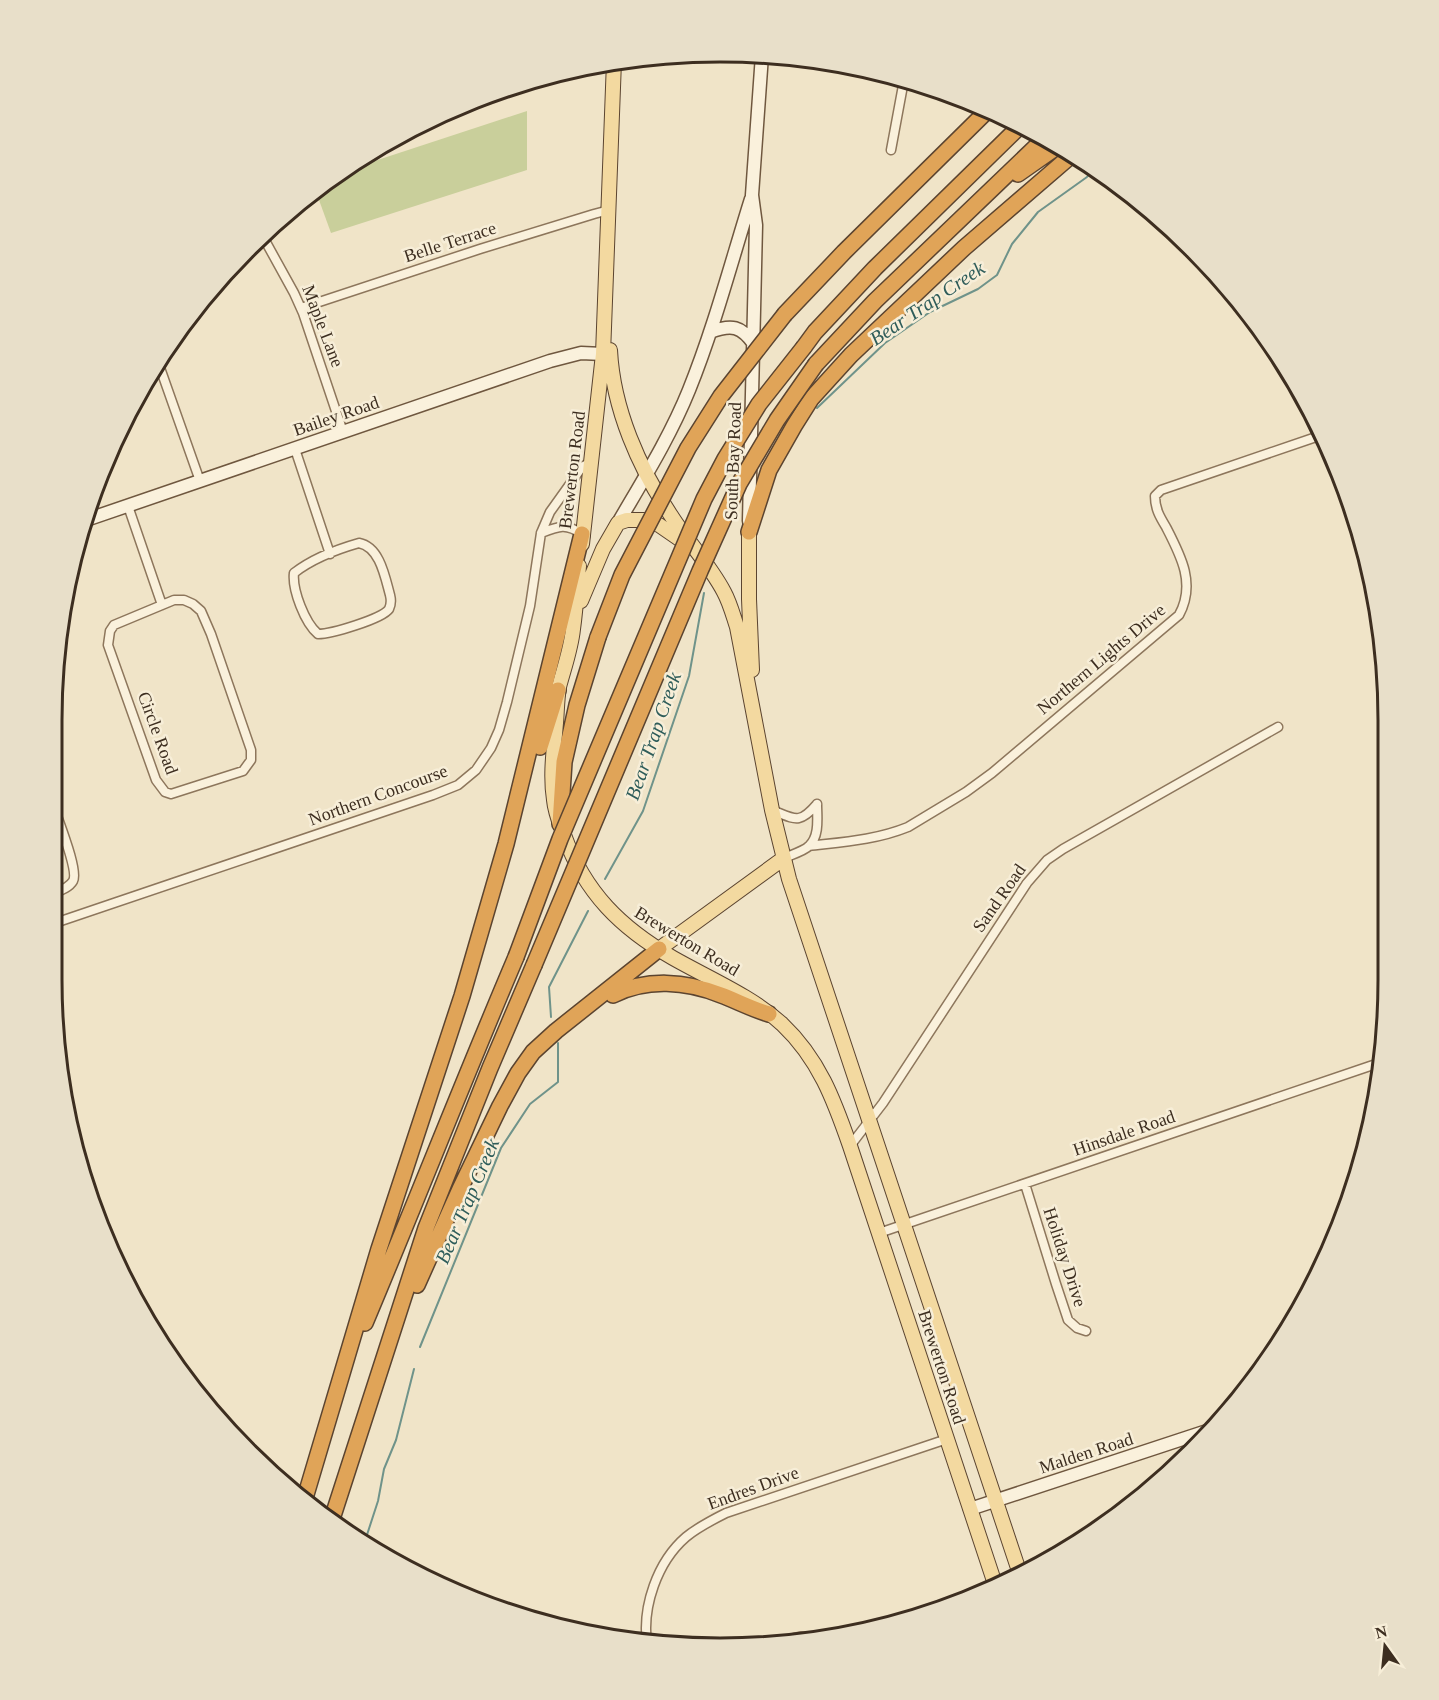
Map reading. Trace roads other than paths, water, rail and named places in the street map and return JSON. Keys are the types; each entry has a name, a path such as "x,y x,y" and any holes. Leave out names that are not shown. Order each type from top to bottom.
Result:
{"highway":[{"path":"560,824 564,762 577,705 598,637 622,575 688,448 721,396 785,314 844,252 981,116"},
{"path":"332,1404 516,957 560,839 704,500 725,459 759,404 816,332 875,268 1014,131"},
{"path":"334,1514 426,1228 486,1079 739,484 777,420 816,364 875,301 1039,144"},
{"path":"976,204 1051,151"},
{"path":"749,531 769,470 812,399 851,354 972,241 1066,160"},
{"path":"307,1492 379,1250 462,996 506,844 582,534"},
{"path":"506,844 531,776 558,690"},
{"path":"383,1362 460,1189 513,1081 533,1052 556,1031 659,949"},
{"path":"578,1014 626,988 650,983 691,985 769,1014"}],"main road":[{"name":"South Bay Road","path":"755,728 749,599 756,225 752,195 761,63"},
{"name":"Brewerton Road","path":"614,70 603,354 573,631 558,690 552,764 554,800 560,824 583,878 621,923 659,949 737,993 769,1014 793,1035 817,1068 832,1095 850,1146 993,1579"},
{"name":"South Bay Road","path":"573,631 584,592 603,549 646,475 689,390 710,332 752,195"},
{"name":"Brewerton Road","path":"607,282 611,368 623,418 646,475 672,518 723,590 732,611 737,627 771,810 784,858 826,993 1018,1567"},
{"path":"710,332 728,327 738,328 747,334 754,345"},
{"name":"Bailey Road","path":"93,518 550,361 580,353 603,354"},
{"path":"603,354 611,368"},
{"path":"618,523 627,520 644,520 659,525 697,552"},
{"path":"659,949 784,858"},
{"name":"Malden Road","path":"970,1509 1195,1435"}],"street":[{"path":"891,150 903,88"},
{"name":"Belle Terrace","path":"301,308 480,249 609,210"},
{"name":"Maple Lane","path":"266,243 301,308 343,432"},
{"path":"161,371 200,482"},
{"name":"Northern Lights Drive","path":"809,846 877,837 898,831 966,792 992,773 1179,615 1187,596 1187,585 1175,547 1156,510 1155,496 1161,489 1314,438"},
{"path":"296,449 330,554"},
{"name":"Northern Concourse","path":"62,921 433,795 458,785 476,770 491,748 499,730 530,605 542,533 550,512 582,466 591,462"},
{"path":"128,506 162,605"},
{"path":"542,533 558,526 568,526 582,534"},
{"path":"359,543 371,548 385,577 391,600 389,609 379,616 328,634 318,634 312,629 301,605 293,580 294,573 302,566 330,554 359,543"},
{"name":"Circle Road","path":"174,600 184,600 201,611 250,750 251,760 243,771 171,794 165,792 156,780 108,645 110,631 114,625 162,605 174,600"},
{"name":"Sand Road","path":"850,1146 883,1103 1027,883 1047,860 1278,727"},
{"path":"771,810 798,819 807,815 818,804 818,825 809,846 784,858"},
{"path":"62,831 72,861 74,878 70,885 62,889"},
{"name":"Hinsdale Road","path":"879,1233 1372,1065"},
{"name":"Holiday Drive","path":"1025,1184 1068,1320 1077,1328 1086,1331"},
{"name":"Endres Drive","path":"646,1634 647,1613 653,1587 664,1565 686,1537 705,1524 726,1513 947,1439"}],"waterway":[{"name":"Bear Trap Creek","path":"817,408 885,343 930,312 978,289 997,275 1012,244 1038,212 1089,175"},
{"name":"Bear Trap Creek","path":"605,879 643,811 689,676 704,593"},
{"name":"Bear Trap Creek","path":"551,1017 549,987 588,911"},
{"name":"Bear Trap Creek","path":"420,1347 501,1148 530,1104 558,1082 558,1043"},
{"name":"Bear Trap Creek","path":"367,1536 378,1501 384,1469 396,1440 414,1369"}]}
